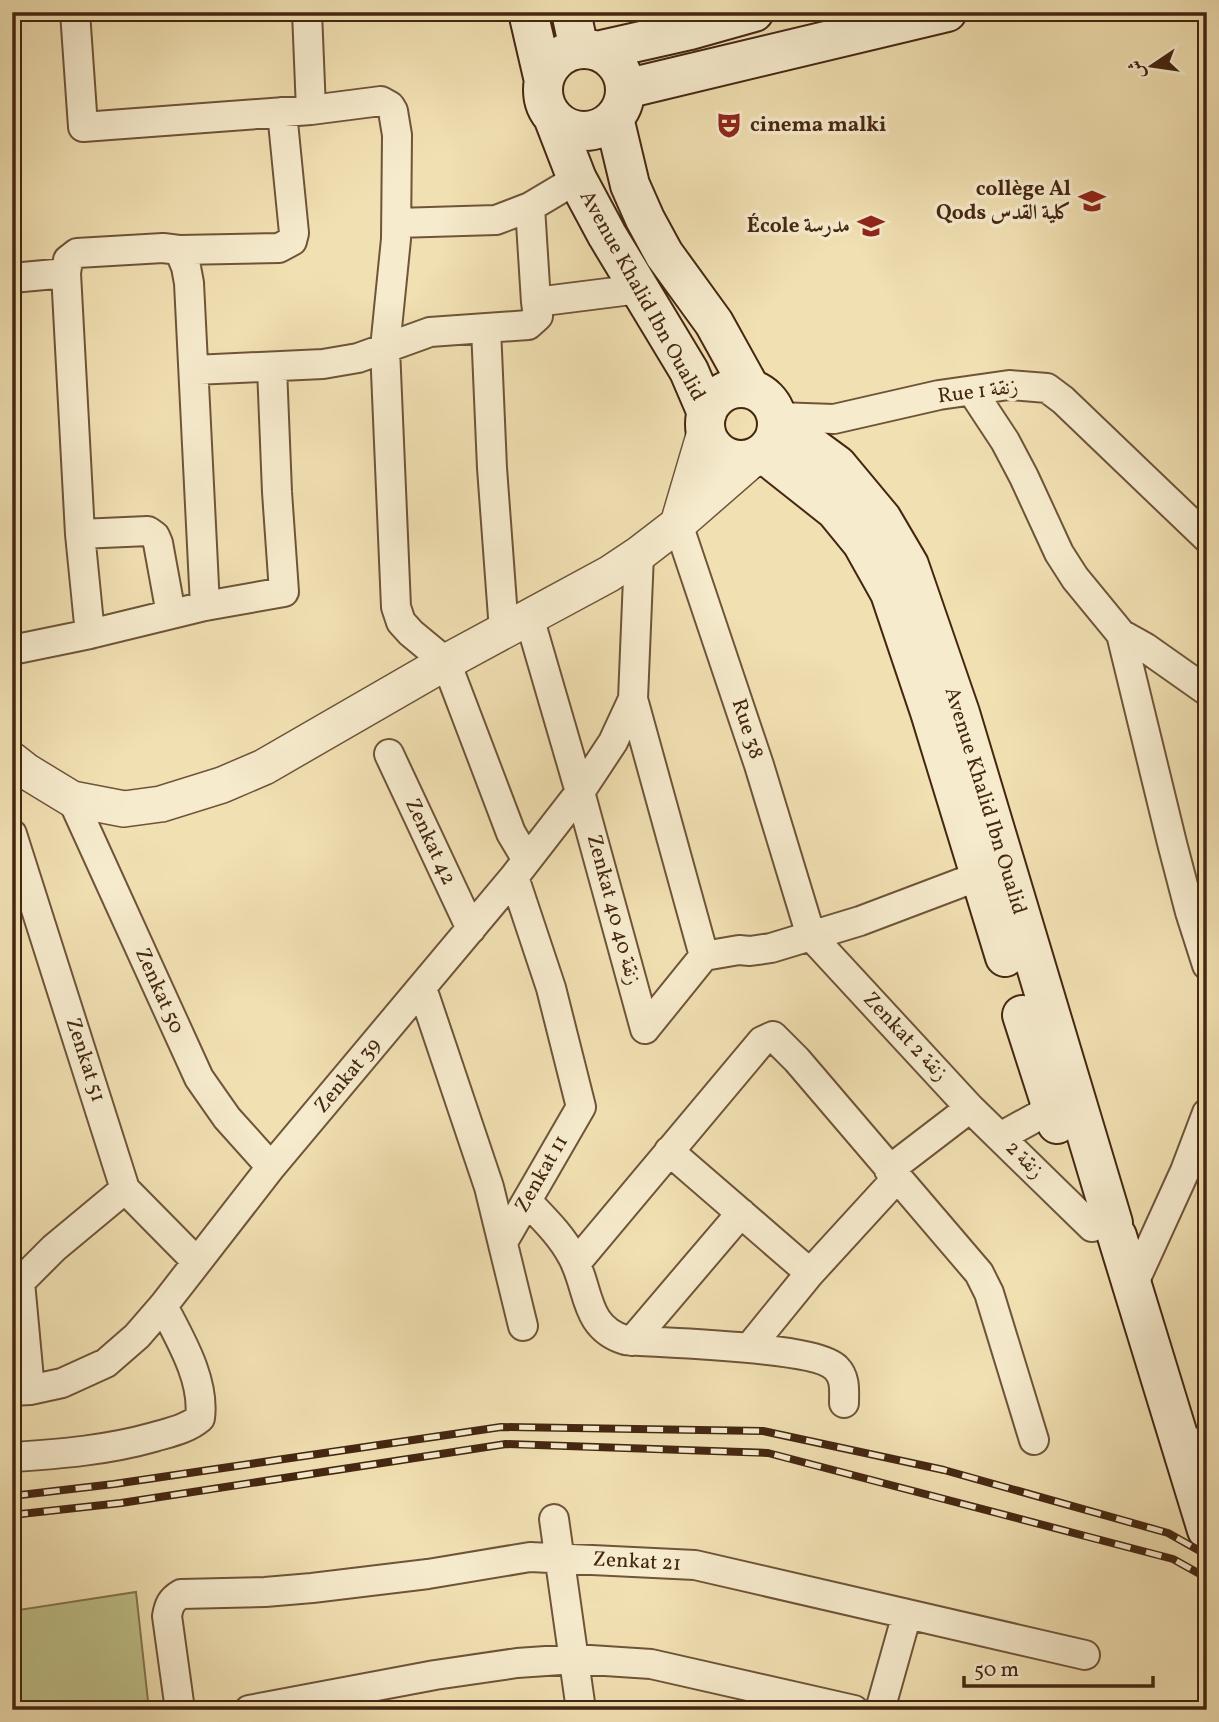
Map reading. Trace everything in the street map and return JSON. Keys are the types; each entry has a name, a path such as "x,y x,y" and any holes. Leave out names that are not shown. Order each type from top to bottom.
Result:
{"main road":[{"path":"528,12 544,81 546,107 564,126 590,130 603,126 619,103 623,76 617,65 608,57 588,50 570,12"},
{"path":"544,81 548,69 566,52 588,50 695,21 754,12"},
{"path":"619,103 947,12"},
{"name":"Avenue Khalid Ibn Oualid","path":"619,103 630,185 645,219 664,254 714,323 750,388"},
{"name":"Avenue Khalid Ibn Oualid","path":"553,117 577,179 689,371 706,421"},
{"path":"739,387 750,388 769,400 769,439 738,460 716,450 709,441 706,421 719,395 739,387"},
{"name":"Avenue Khalid Ibn Oualid","path":"769,439 862,543 890,593 926,698 1049,1101 1103,1231 1133,1286 1168,1400 1199,1464 1207,1530"},
{"name":"Avenue Khalid Ibn Oualid","path":"769,439 807,443 836,465 882,519 909,565 964,725 1103,1231 1137,1380 1156,1419 1199,1464"}],"street":[{"path":"75,12 83,127 311,110 381,101 390,106 395,115 397,223 393,290 385,348 396,607 401,622 446,662 511,833 520,869"},
{"path":"307,12 311,110"},
{"path":"90,634 80,534 66,273 68,260 77,253 163,247 180,250 279,248 292,241 294,233 282,112"},
{"path":"397,223 496,220 530,207 577,179"},
{"path":"194,370 272,368 346,360 430,332 528,325 538,316 530,207"},
{"path":"180,250 189,283 205,606"},
{"path":"12,278 66,273"},
{"path":"536,302 639,289"},
{"name":"Zenkat 40 زنقة 40","path":"486,328 492,468 516,624 580,792 645,1029 704,956"},
{"path":"12,650 205,606 284,592 276,492 272,368"},
{"name":"Rue 1 زنقة","path":"769,439 834,419 939,394 1009,385 1037,386 1053,392 1207,538"},
{"path":"972,391 1012,453 1059,553 1075,578 1121,634 1146,648 1207,691"},
{"path":"678,524 706,421"},
{"path":"12,760 72,799 124,809 162,804 222,785 275,760 446,662 609,574 678,524 769,439"},
{"name":"Rue 38","path":"678,524 759,765 811,936"},
{"path":"80,534 148,531 155,536 171,614"},
{"name":"Zenkat 39","path":"639,554 633,699 704,956"},
{"path":"1121,634 1172,843 1207,965"},
{"name":"Zenkat 39","path":"21,1391 62,1383 106,1363 136,1336 163,1306 271,1167 471,929 580,792 613,742 633,699"},
{"name":"Zenkat 42","path":"389,754 471,929"},
{"name":"Zenkat 50","path":"72,799 199,1078 227,1118 271,1167"},
{"name":"Zenkat 51","path":"14,851 125,1189 197,1262"},
{"name":"Zenkat 11","path":"503,1242 581,1107 520,869"},
{"path":"704,956 739,950 758,951 811,936 979,876"},
{"name":"Zenkat 2 زنقة","path":"811,936 970,1108 1000,1136"},
{"path":"422,988 489,1188 523,1326"},
{"path":"576,1263 762,1041 773,1037 797,1060 983,1278 1034,1440"},
{"name":"زنقة 2","path":"1049,1101 1040,1115 1000,1136 1103,1231"},
{"path":"749,1348 893,1174 970,1108"},
{"path":"1133,1286 1185,1171 1207,1113"},
{"path":"669,1151 810,1273"},
{"path":"21,1391 16,1283 125,1189"},
{"path":"527,1201 557,1234 576,1263 586,1298 597,1322 612,1336 632,1341 749,1348 815,1357 830,1362 842,1377 844,1404"},
{"path":"632,1341 741,1213"},
{"path":"12,1457 100,1450 184,1428 200,1418 199,1391 186,1351 163,1306"},
{"path":"554,1519 581,1710"},
{"name":"Zenkat 21","path":"180,1710 167,1616 169,1605 181,1594 265,1592 428,1574 515,1559 561,1558 705,1566 1085,1655"},
{"path":"880,1710 907,1614"},
{"path":"249,1710 361,1700 477,1669 575,1659 652,1664 854,1710"}],"green space":[{"path":"136,1592 149,1710 12,1710 12,1611"}],"railway":[{"path":"12,1496 114,1484 501,1427 763,1431 944,1470 1168,1533 1207,1555"},
{"path":"12,1515 121,1503 506,1444 768,1453 1173,1559 1207,1578"}],"place":[{"name":"cinema malki","path":"729,125"},
{"name":"collège Al Qods كلية القدس","path":"1092,201"},
{"name":"École مدرسة","path":"871,226"}]}
